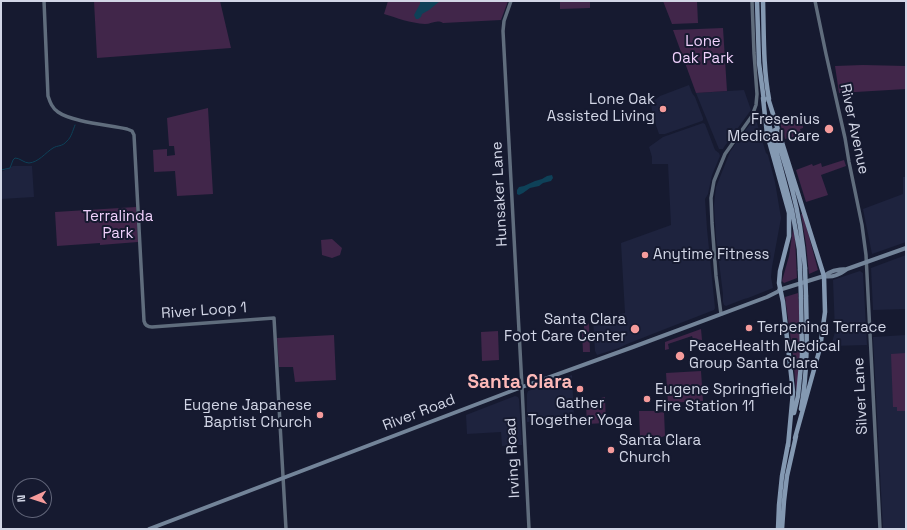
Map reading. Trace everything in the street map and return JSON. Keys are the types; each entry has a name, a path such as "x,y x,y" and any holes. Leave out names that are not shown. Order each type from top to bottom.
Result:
{"highway":[{"path":"757,1 759,63 766,98 792,188 802,235 807,341 806,374 803,398 787,476 782,529"},
{"path":"763,1 764,62 768,134 789,212 789,236 779,283 784,310 793,392 788,446"},
{"path":"766,98 824,276 825,312 821,342 795,438"},
{"path":"778,529 782,476 798,396 802,355 804,297"}],"main road":[{"path":"781,290 824,276 830,277 839,274 848,268 906,248"},
{"name":"River Road","path":"149,529 522,387 721,314 781,290"}],"street":[{"name":"River Loop 1","path":"44,1 48,96 52,106 64,115 84,121 127,129 133,134 145,324 152,327 274,318 284,478"},
{"name":"Hunsaker Lane","path":"511,1 504,21 503,30 522,387"},
{"path":"721,314 712,230 711,198 714,181 725,154 752,116 756,105 758,94 754,53 752,1"},
{"name":"River Avenue","path":"815,1 845,138 863,232 867,262"},
{"name":"Silver Lane","path":"867,262 880,529"},
{"name":"Irving Road","path":"522,387 529,529"},
{"path":"284,478 286,529"}],"shaded area":[{"path":"420,1 440,1 422,14 421,17 416,19 414,15"},
{"path":"689,85 703,120 665,134 659,134 653,117 655,111 652,111 651,103 660,96"},
{"path":"744,90 751,110 723,149 719,149 696,93"},
{"path":"754,119 757,123 766,153 768,155 775,182 781,218 772,267 771,277 773,288 726,306 723,302 716,238 714,205 716,187 730,152"},
{"path":"703,123 705,124 715,150 720,156 712,175 708,194 705,199 715,308 714,310 619,348 597,355 595,351 593,320 625,313 621,243 671,225 668,164 652,164 652,157 649,147 663,137"},
{"path":"13,166 32,166 34,197 1,199 1,172"},
{"path":"552,175 553,178 551,181 530,188 519,195 517,194 519,187"},
{"path":"903,177 906,177 906,242 872,254 863,209 903,194"},
{"path":"906,255 906,309 873,310 871,268"},
{"path":"860,271 863,273 867,345 831,346 835,332 833,280"},
{"path":"906,335 906,529 883,529 873,337"},
{"path":"572,375 574,419 527,422 528,391"},
{"path":"515,396 519,399 522,445 502,446 501,432 467,434 466,415"}],"green space":[{"path":"94,1 220,1 231,48 97,58"},
{"path":"388,1 508,1 501,20 443,23 436,22 425,24 384,14"},
{"path":"560,1 590,1 590,8 560,9"},
{"path":"663,1 697,1 698,23 672,24"},
{"name":"Lone Oak Park","path":"723,28 727,91 696,93 673,30"},
{"path":"835,66 906,66 906,89 839,93"},
{"path":"208,108 213,194 177,196 175,171 154,172 153,150 167,149 167,156 175,155 174,146 169,146 167,118"},
{"path":"803,117 803,128 800,129 803,138 802,139 797,136 785,139 779,120"},
{"path":"844,160 846,166 821,175 828,195 806,202 796,170 812,164 813,166 821,163 822,167"},
{"name":"Terralinda Park","path":"136,207 138,242 57,246 55,212"},
{"path":"801,214 803,214 818,270 809,274 806,244"},
{"path":"793,229 795,238 797,278 784,283 782,281 789,256"},
{"path":"332,239 342,248 340,255 332,258 322,255 321,240"},
{"path":"798,293 800,355 796,391 793,355 785,297"},
{"path":"582,323 585,323 586,326 586,323 588,325 589,323 590,352 583,352 582,332 584,331 584,324"},
{"path":"701,329 702,340 693,339 692,336 668,344 669,349 665,350 665,342"},
{"path":"498,331 499,360 482,361 481,332"},
{"path":"334,335 336,380 295,382 293,367 279,367 277,338"},
{"path":"906,353 906,411 897,411 897,407 893,407 891,354"},
{"path":"701,371 703,401 668,403 666,373"},
{"path":"605,397 606,423 587,424 586,405 602,405 601,398"},
{"path":"639,411 655,411 656,413 664,412 665,436 657,439 641,440"}],"waterway":[{"path":"1,170 10,168 15,158 29,163 39,159 53,148 65,143 71,136 75,125"}],"place":[{"name":"Lone Oak Assisted Living","path":"663,109"},
{"name":"Fresenius Medical Care","path":"829,129"},
{"name":"Anytime Fitness","path":"645,255"},
{"name":"Terpening Terrace","path":"749,328"},
{"name":"Santa Clara Foot Care Center","path":"635,329"},
{"name":"PeaceHealth Medical Group Santa Clara","path":"680,356"},
{"name":"Gather Together Yoga","path":"580,389"},
{"name":"Eugene Springfield Fire Station 11","path":"647,399"},
{"name":"Eugene Japanese Baptist Church","path":"320,415"},
{"name":"Santa Clara Church","path":"611,450"}],"district":[{"name":"Santa Clara","path":"520,383"}]}
